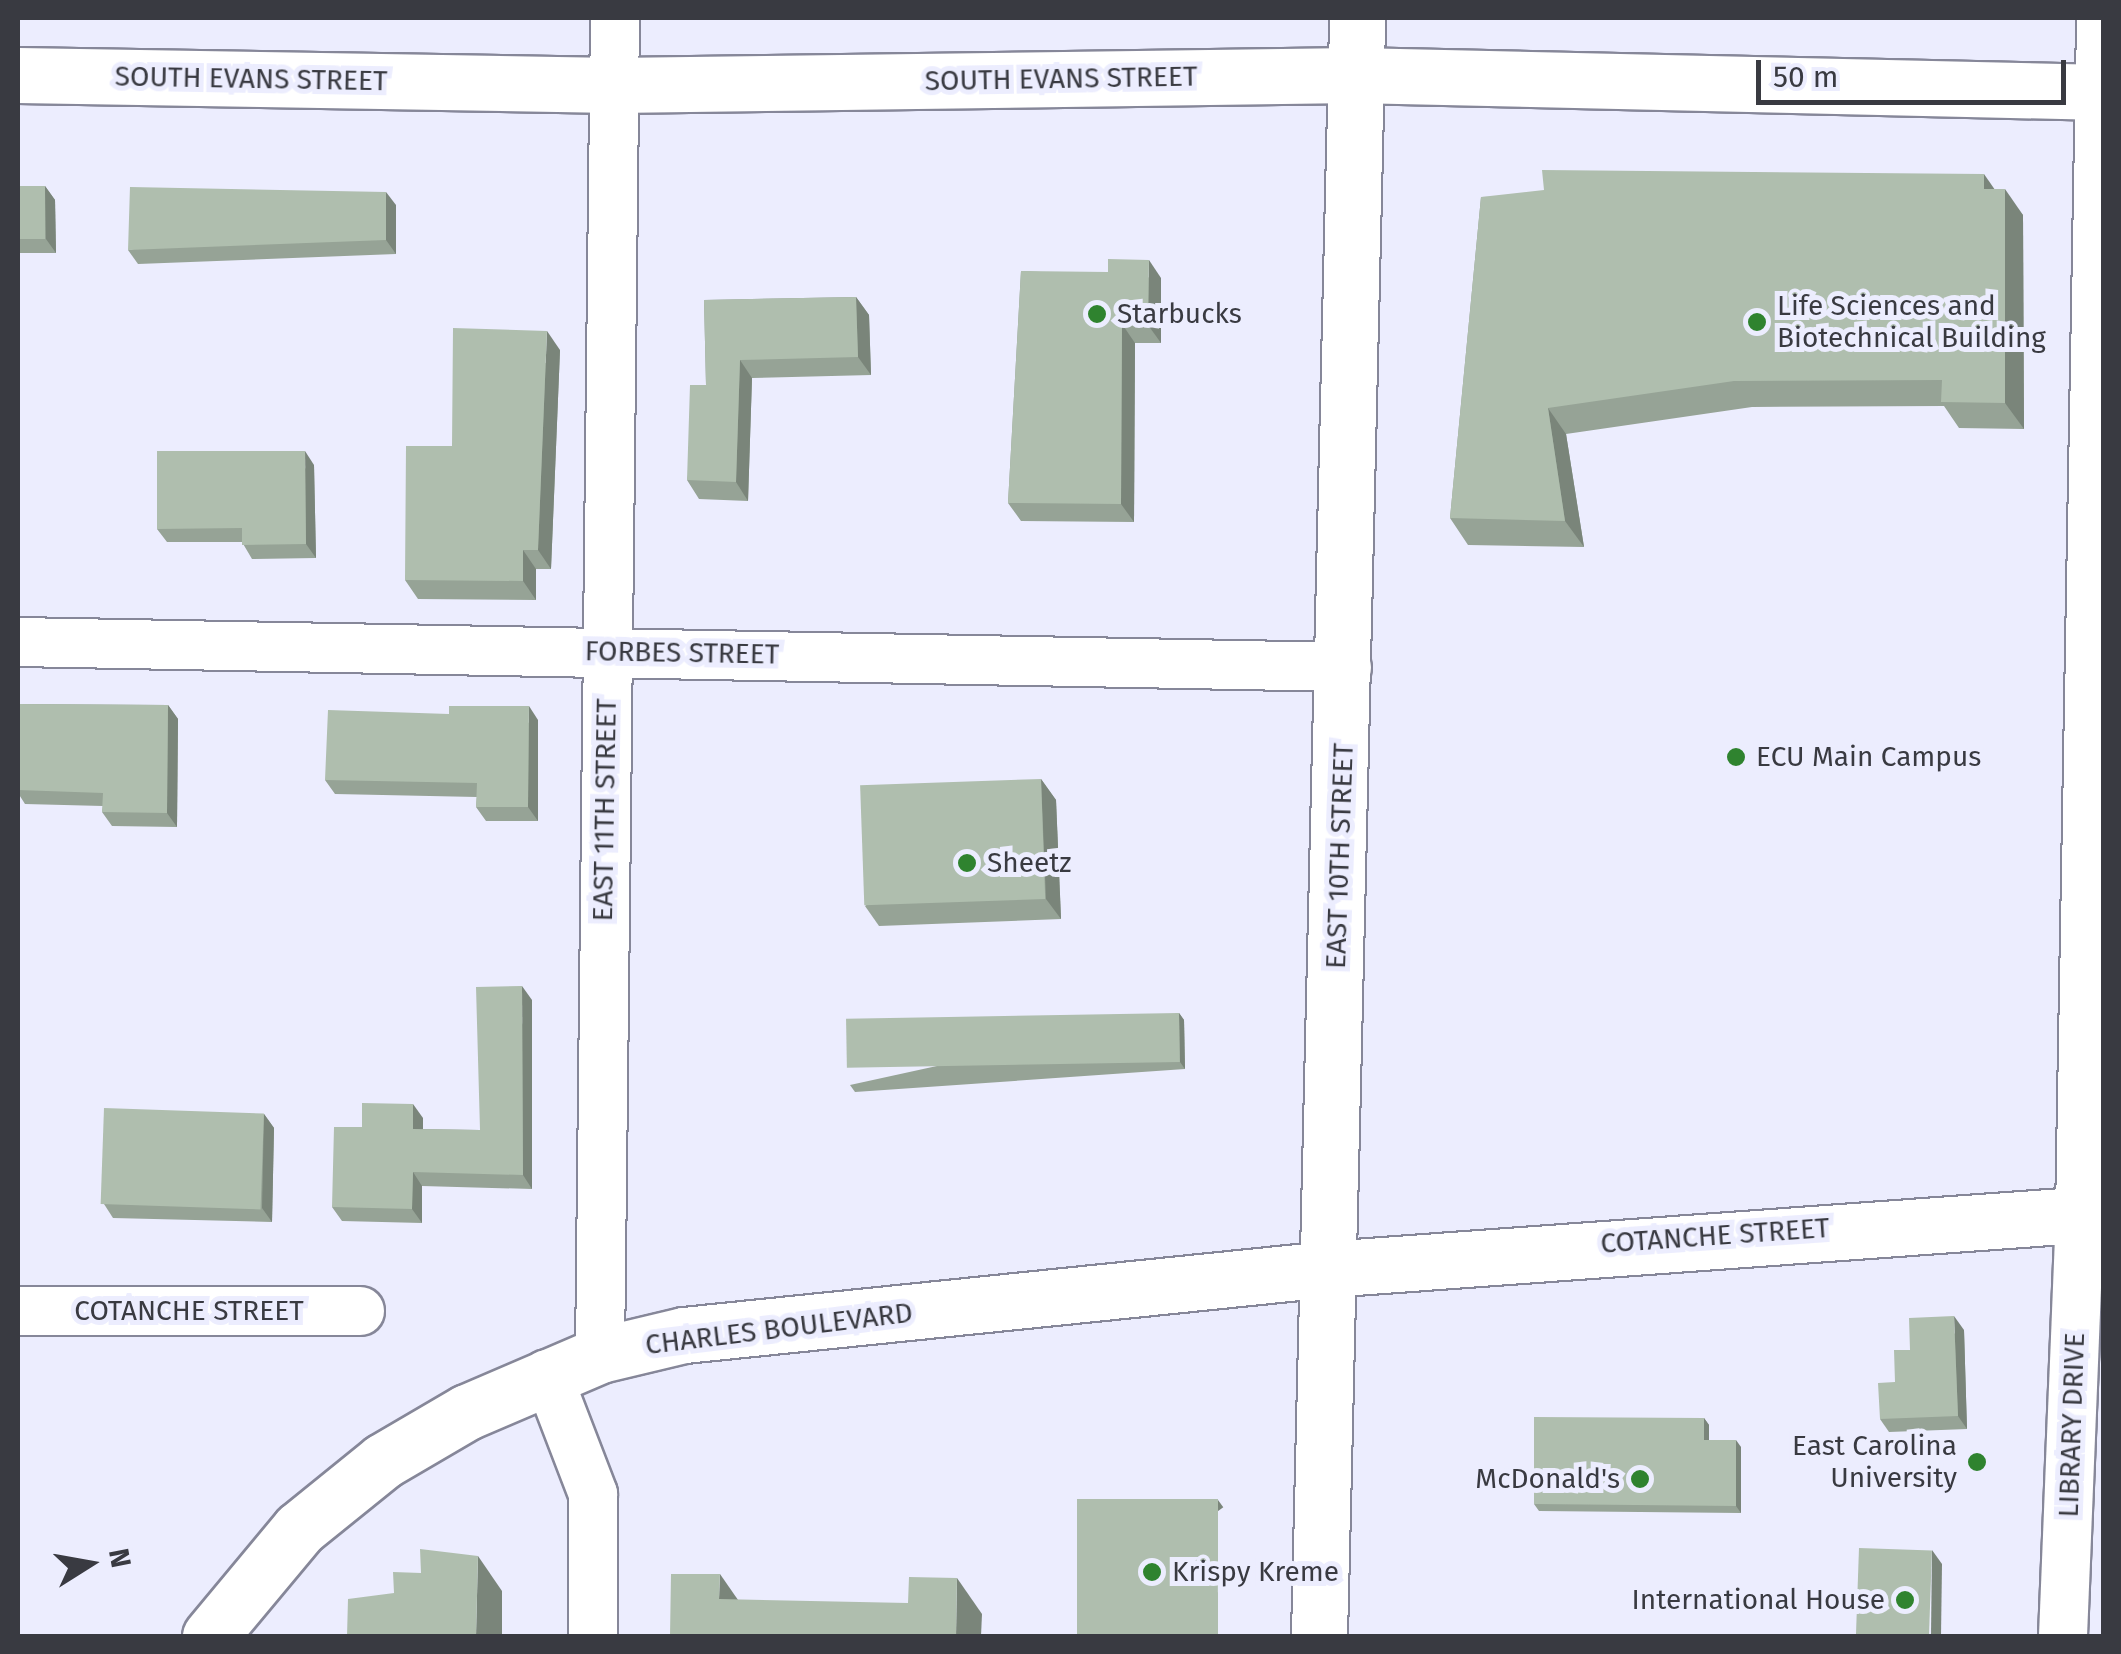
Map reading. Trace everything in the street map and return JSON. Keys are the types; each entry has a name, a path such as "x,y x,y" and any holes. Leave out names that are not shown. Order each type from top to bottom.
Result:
{"main road":[{"name":"EAST 10TH STREET","path":"1319,1636 1346,667 1357,18"},
{"name":"SOUTH EVANS STREET","path":"18,75 614,85 1354,75 2102,92"},
{"name":"COTANCHE STREET","path":"1328,1269 2092,1214"},
{"name":"CHARLES BOULEVARD","path":"210,1636 299,1529 383,1461 547,1374 600,1354 684,1335 1328,1269"}],"street":[{"name":"EAST 11TH STREET","path":"600,1354 616,18"},
{"name":"LIBRARY DRIVE","path":"2063,1636 2092,1214 2101,18"},
{"name":"FORBES STREET","path":"18,642 1346,667"},
{"name":"COTANCHE STREET","path":"18,1311 360,1311"},
{"path":"547,1374 593,1494 593,1636"}],"building":[{"name":"Life Sciences and Biotechnical Building","path":"1542,170 1984,174 1984,189 2005,189 2005,403 1941,402 1942,380 1734,381 1548,408 1565,521 1450,518 1481,197 1544,190"},
{"path":"18,186 45,186 45,239 18,239"},
{"path":"130,187 386,192 386,240 128,250"},
{"path":"1108,259 1149,260 1148,325 1122,324 1121,504 1008,503 1021,271 1108,272"},
{"path":"856,297 858,357 740,360 736,482 687,480 690,385 706,385 704,300"},
{"path":"453,328 547,331 538,550 523,550 523,581 405,580 406,446 452,446"},
{"path":"157,451 305,451 306,544 242,545 242,528 157,529"},
{"path":"18,704 168,705 167,813 102,812 103,793 18,790"},
{"path":"449,706 529,706 528,807 476,807 477,783 325,780 328,710 449,714"},
{"name":"Sheetz","path":"1041,779 1045,899 864,905 860,785"},
{"path":"522,986 523,1175 413,1172 412,1209 332,1207 334,1127 362,1127 362,1103 413,1104 413,1129 480,1130 476,987"},
{"path":"1179,1013 1180,1062 847,1068 846,1019"},
{"path":"104,1108 264,1114 261,1210 101,1204"},
{"path":"1954,1316 1958,1416 1880,1419 1878,1383 1895,1382 1894,1350 1910,1350 1909,1318"},
{"name":"McDonald's","path":"1534,1417 1704,1418 1704,1440 1736,1440 1736,1506 1534,1504"},
{"name":"Krispy Kreme","path":"1077,1499 1218,1499 1218,1636 1077,1636"},
{"name":"International House","path":"1859,1548 1932,1551 1929,1636 1856,1636"},
{"path":"420,1549 478,1556 476,1636 347,1636 348,1599 394,1593 393,1572 421,1573"},
{"path":"671,1574 720,1574 719,1599 908,1603 909,1577 957,1578 956,1636 670,1636"}],"place":[{"name":"Starbucks","path":"1097,314"},
{"name":"Life Sciences and Biotechnical Building","path":"1757,322"},
{"name":"ECU Main Campus","path":"1736,757"},
{"name":"Sheetz","path":"967,863"},
{"name":"East Carolina University","path":"1977,1462"},
{"name":"McDonald's","path":"1640,1479"},
{"name":"Krispy Kreme","path":"1152,1572"},
{"name":"International House","path":"1905,1600"}]}
